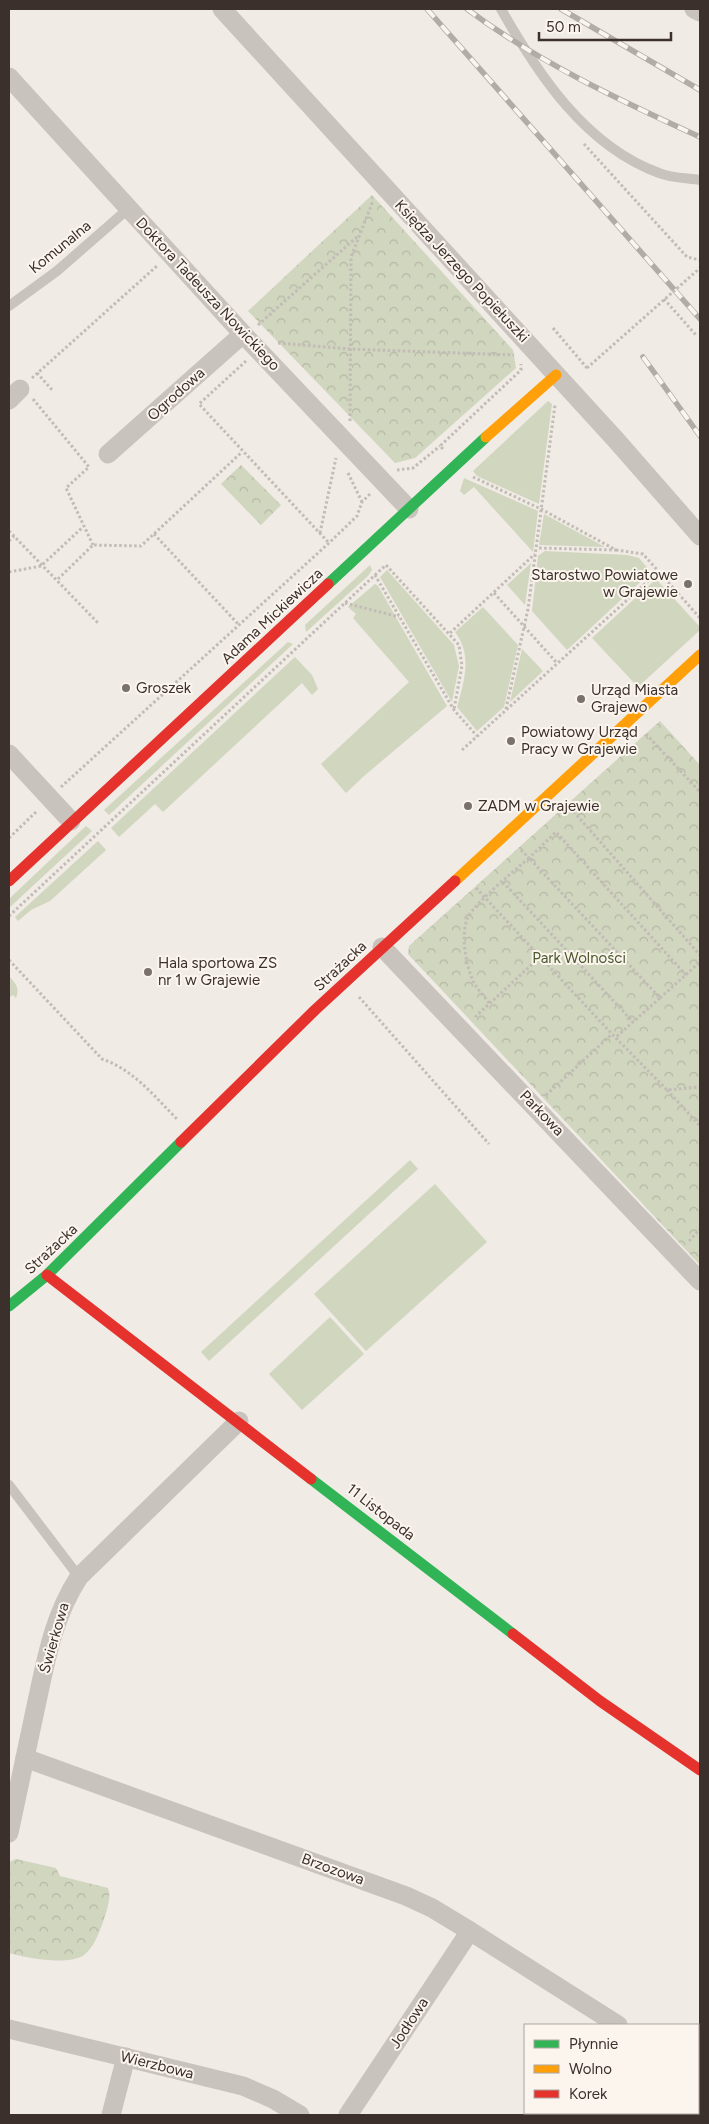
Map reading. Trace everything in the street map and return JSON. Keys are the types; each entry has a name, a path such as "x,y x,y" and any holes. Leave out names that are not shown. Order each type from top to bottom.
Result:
{"street":[{"name":"Księdza Jerzego Popiełuszki","path":"222,9 556,374 700,536"},
{"path":"694,9 700,12"},
{"name":"Doktora Tadeusza Nowickiego","path":"9,77 128,209 250,329 409,509"},
{"name":"Ogrodowa","path":"108,454 250,329"},
{"name":"Adama Mickiewicza","path":"9,881 71,821 556,374"},
{"name":"Strażacka","path":"9,1306 47,1275 344,982 700,655"},
{"path":"9,754 71,821"},
{"name":"Parkowa","path":"382,947 700,1280"},
{"name":"11 Listopada","path":"47,1275 600,1701 700,1770"},
{"name":"Świerkowa","path":"9,1833 46,1661 60,1609 79,1577 238,1421"},
{"name":"Brzozowa","path":"25,1758 406,1896 432,1908 470,1931 616,2024"},
{"name":"Jodłowa","path":"348,2115 470,1931"},
{"name":"Wierzbowa","path":"9,2028 243,2086 273,2099 300,2115"},
{"path":"111,2115 126,2058"}],"lane":[{"path":"501,9 538,70 561,99 609,146 636,163 660,174 700,180"},
{"name":"Komunalna","path":"9,306 57,271 128,209"},
{"path":"9,1485 79,1577"}],"path":[{"path":"350,422 351,257 376,194"},
{"path":"250,329 359,236"},
{"path":"93,545 66,488 89,467 17,392 158,265"},
{"path":"553,328 587,368 700,268"},
{"path":"664,299 696,335"},
{"path":"273,343 350,349 522,355"},
{"path":"247,360 199,404 329,543"},
{"path":"390,463 396,470 413,468 440,446 521,370 521,362"},
{"path":"37,373 53,391"},
{"path":"506,709 524,627 536,554 555,402 560,401"},
{"path":"440,446 469,475 541,509 616,550"},
{"path":"58,579 93,545 141,546 242,452"},
{"path":"320,534 336,455"},
{"path":"64,785 329,543 357,516 362,502 374,490"},
{"path":"348,524 352,529"},
{"path":"9,572 41,566 83,526"},
{"path":"9,531 41,566 58,579 99,624"},
{"path":"154,534 239,625"},
{"path":"9,540 14,536"},
{"path":"536,548 616,550 642,554 700,618"},
{"path":"450,633 536,554"},
{"path":"9,916 386,565 459,645 462,656 460,686 454,710"},
{"path":"462,750 658,572"},
{"path":"375,575 454,710 477,736"},
{"path":"494,593 557,663"},
{"path":"345,602 400,617"},
{"path":"642,730 700,792"},
{"path":"564,800 700,955"},
{"path":"489,1003 474,982 467,958 464,935 468,917 486,897 556,832 686,975"},
{"path":"528,858 660,998"},
{"path":"503,882 633,1022"},
{"path":"472,884 615,1038 700,1126"},
{"path":"475,1017 540,957"},
{"path":"9,960 102,1059 118,1064 136,1078 177,1119"},
{"path":"615,1038 700,962"},
{"path":"344,982 489,1144"},
{"path":"534,1105 612,1034"},
{"path":"667,1090 700,1087"},
{"path":"689,1241 700,1229"}],"green space":[{"path":"372,195 513,350 516,368 415,458 395,463 248,311"},
{"path":"548,401 552,404 539,504 477,476 473,471"},
{"path":"241,465 281,505 261,525 221,484"},
{"path":"464,478 538,511 533,552 474,487 464,495 460,491"},
{"path":"544,514 605,547 539,545"},
{"path":"545,551 627,555 639,558 651,572 567,650 532,611 538,556"},
{"path":"531,563 525,605 507,585"},
{"path":"370,565 372,570 368,576 306,632 305,625"},
{"path":"387,570 454,645 459,666 452,702 380,577"},
{"path":"656,579 700,627 700,630 638,687 592,638"},
{"path":"375,584 378,586 447,706 346,793 321,764 409,682 353,618 356,614 348,607"},
{"path":"483,607 518,645 504,707 477,731 457,707 464,678 465,659 461,641 455,632"},
{"path":"288,642 293,644 109,815 104,810"},
{"path":"522,649 543,671 510,702"},
{"path":"295,657 312,675 318,689 312,695 302,683 163,812 155,804 119,837 111,828"},
{"name":"Park Wolności","path":"660,721 700,765 700,1265 408,954 409,946"},
{"path":"86,826 92,831 9,908 9,899"},
{"path":"98,841 106,850 50,901 31,910 18,921 15,917"},
{"path":"9,976 17,986 16,998 13,995 9,998"},
{"path":"410,1160 418,1169 209,1361 201,1352"},
{"path":"435,1184 487,1242 366,1351 314,1294"},
{"path":"330,1317 364,1354 302,1410 269,1374"},
{"path":"16,1859 56,1868 60,1876 108,1888 109,1901 103,1922 93,1944 84,1955 58,1961 36,1959 9,1953 9,1862"}],"railway":[{"path":"427,9 700,319"},
{"path":"467,9 522,46 580,79 700,137"},
{"path":"561,9 700,90"},
{"path":"643,357 700,436"}],"traffic: fast":[{"path":"328,584 486,437"},
{"path":"9,1306 47,1275 181,1142"},
{"path":"311,1479 513,1634"}],"traffic: slow":[{"path":"486,437 556,375"},
{"path":"455,881 700,655"}],"traffic: jam":[{"path":"9,881 328,584"},
{"path":"181,1142 315,1010 455,881"},
{"path":"47,1275 311,1479"},
{"path":"513,1634 600,1701 700,1770"}],"place":[{"name":"Starostwo Powiatowe w Grajewie","path":"688,584"},
{"name":"Groszek","path":"126,688"},
{"name":"Urząd Miasta Grajewo","path":"581,699"},
{"name":"Powiatowy Urząd Pracy w Grajewie","path":"511,741"},
{"name":"ZADM w Grajewie","path":"468,806"},
{"name":"Hala sportowa ZS nr 1 w Grajewie","path":"148,972"}]}
